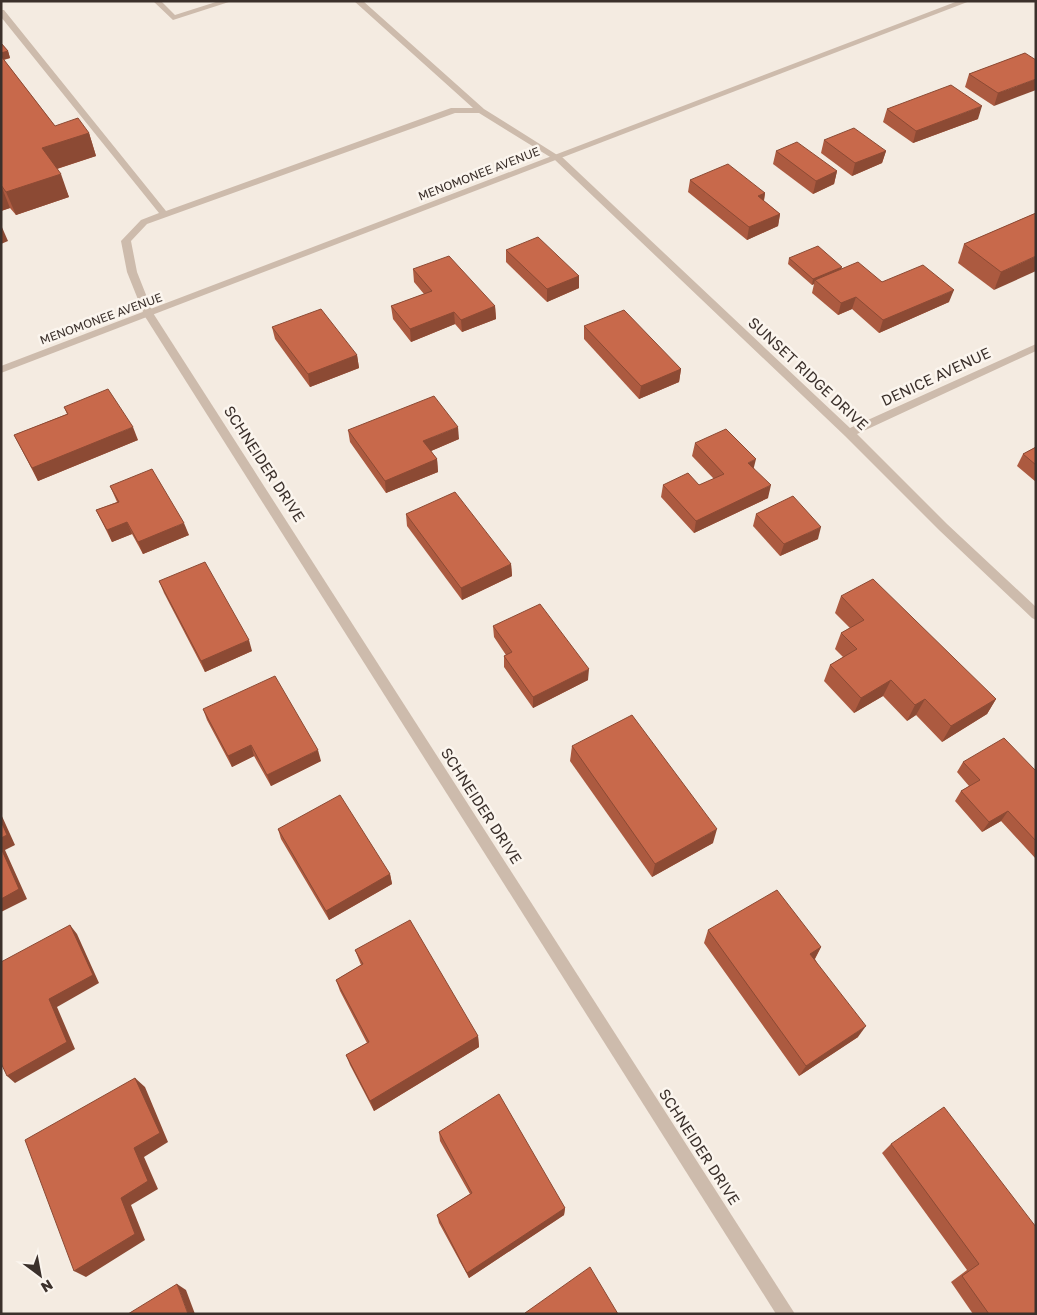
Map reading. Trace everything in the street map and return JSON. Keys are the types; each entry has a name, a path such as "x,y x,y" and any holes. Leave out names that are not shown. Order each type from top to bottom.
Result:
{"street":[{"path":"157,1 172,18 228,1"},
{"name":"SUNSET RIDGE DRIVE","path":"358,1 481,111 558,158 850,433 1036,615"},
{"name":"MENOMONEE AVENUE","path":"1,370 966,1"},
{"path":"1,12 164,214 454,110 481,111"},
{"name":"SCHNEIDER DRIVE","path":"164,214 144,222 126,241 132,272 149,315 786,1314"},
{"name":"DENICE AVENUE","path":"850,433 1036,347"}],"building":[{"path":"1,43 8,51 1,53"},
{"path":"1025,53 1036,60 1036,79 998,93 969,74"},
{"path":"1,56 55,126 78,118 89,133 42,148 61,174 6,192 1,185"},
{"path":"951,85 982,106 916,131 887,109"},
{"path":"854,128 886,151 855,163 824,140"},
{"path":"797,142 837,171 816,181 776,151"},
{"path":"728,164 765,193 758,196 780,214 749,227 690,180"},
{"path":"1036,213 1036,256 1001,272 964,244"},
{"path":"538,237 579,276 547,289 506,250"},
{"path":"818,246 842,267 813,279 789,258"},
{"path":"449,256 495,306 461,320 454,312 410,329 391,306 432,291 413,269"},
{"path":"858,262 882,282 923,265 954,290 883,320 856,297 841,303 815,280"},
{"path":"321,309 357,355 308,374 272,327"},
{"path":"624,310 681,369 641,386 584,326"},
{"path":"108,389 133,427 32,468 14,435 68,414 64,407"},
{"path":"434,396 458,427 423,441 437,459 385,481 348,430"},
{"path":"726,429 756,459 748,463 771,485 696,521 663,485 688,473 699,485 724,474 695,443"},
{"path":"1036,447 1036,465 1023,454"},
{"path":"152,469 184,523 138,542 127,522 107,530 96,510 119,502 110,486"},
{"path":"455,492 511,564 461,588 406,514"},
{"path":"793,496 821,527 784,544 756,514"},
{"path":"205,562 249,640 201,661 159,581"},
{"path":"873,579 996,699 951,726 925,699 915,705 891,680 861,698 830,665 857,649 841,633 864,620 841,596"},
{"path":"540,604 589,669 533,697 504,656 512,652 493,626"},
{"path":"275,676 318,750 267,775 251,745 228,756 203,709"},
{"path":"632,715 717,829 655,864 572,746"},
{"path":"1004,738 1036,771 1036,841 1008,811 989,822 961,791 980,780 963,762"},
{"path":"340,795 390,874 326,911 278,829"},
{"path":"1,821 7,835 1,838"},
{"path":"1,848 19,889 1,899"},
{"path":"777,890 821,947 810,954 866,1026 806,1066 708,930"},
{"path":"410,920 478,1036 370,1101 346,1055 369,1042 336,980 363,964 355,950"},
{"path":"70,925 93,975 49,999 67,1042 7,1076 1,1063 1,962"},
{"path":"135,1078 160,1133 134,1148 148,1181 121,1198 135,1234 74,1271 25,1140"},
{"path":"499,1094 565,1208 467,1273 437,1215 472,1193 439,1132"},
{"path":"944,1107 1036,1227 1036,1314 989,1314 962,1276 979,1264 891,1144"},
{"path":"590,1267 618,1314 525,1314 525,1313"},
{"path":"177,1284 188,1314 128,1314"}]}
